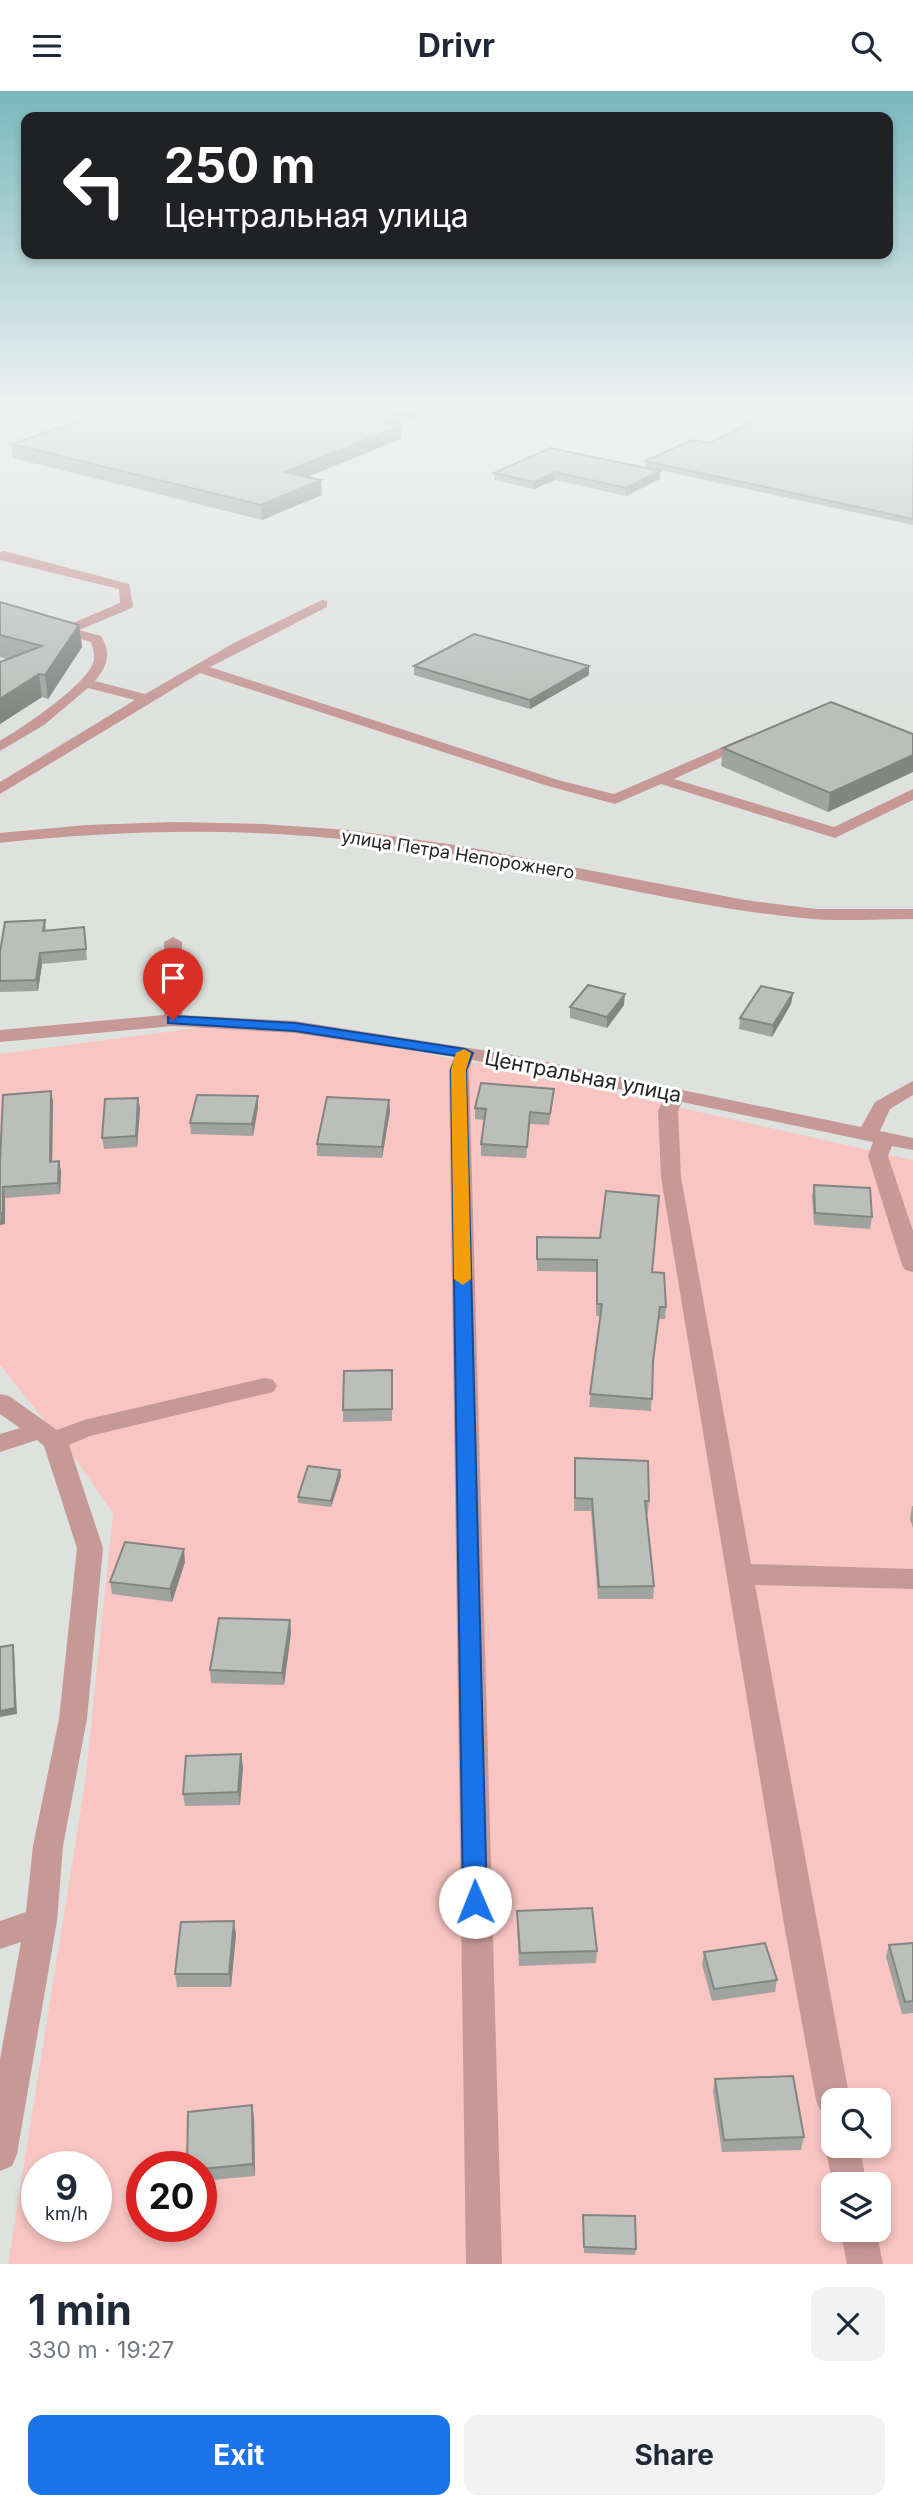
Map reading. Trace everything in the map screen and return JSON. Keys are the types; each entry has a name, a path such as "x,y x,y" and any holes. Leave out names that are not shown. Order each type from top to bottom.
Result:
{"street":[{"path":"0,556 125,587 127,605 68,630"},
{"path":"0,789 145,698 322,604"},
{"path":"0,611 96,639 102,657 86,683 16,738 0,747"},
{"path":"199,668 553,783 615,799 757,736"},
{"path":"86,683 145,698"},
{"path":"660,779 835,834 913,794"},
{"path":"0,824 32,834"},
{"name":"улица Петра Непорожнего","path":"0,838 32,834 189,827 349,835 470,853 803,913 913,914"},
{"path":"173,942 173,1020"},
{"name":"Центральная улица","path":"0,1036 173,1020 295,1027 465,1053 913,1144"},
{"path":"465,1053 459,1070 459,1084 484,2264"},
{"path":"913,1087 882,1106 876,1136 878,1156 913,1265"},
{"path":"676,1094 668,1111 671,1177 831,2088"},
{"path":"0,1443 84,1429 265,1386"},
{"path":"0,1402 47,1436 90,1548 73,1719 48,1846 41,1921 0,2154"},
{"path":"741,1573 913,1579"},
{"path":"0,1935 41,1921"},
{"path":"861,2242 865,2264"}],"shaded area":[{"path":"249,1021 499,1067 913,1160 913,2264 8,2264 21,2183 21,2242 112,2242 112,2151 26,2151 85,1783 113,1513 76,1460 0,1365 0,1054"}],"building":[{"path":"878,511 913,511 913,519"},
{"path":"0,602 79,625 45,675 39,674 0,699 0,662 42,646 0,635"},
{"path":"474,634 589,666 530,700 414,666"},
{"path":"831,702 913,734 913,755 830,793 723,748"},
{"path":"45,920 43,931 84,927 86,949 40,953 36,980 0,981 0,952 5,922"},
{"path":"588,985 625,994 607,1017 570,1007"},
{"path":"761,986 793,993 773,1025 740,1018"},
{"path":"481,1083 554,1089 550,1114 530,1112 527,1147 481,1144 486,1109 475,1108"},
{"path":"51,1091 50,1162 59,1161 58,1183 3,1187 3,1213 0,1214 3,1095"},
{"path":"197,1095 258,1096 252,1124 190,1123"},
{"path":"327,1097 389,1100 382,1147 317,1144"},
{"path":"138,1098 136,1136 102,1138 105,1099"},
{"path":"814,1185 870,1188 872,1217 815,1213"},
{"path":"606,1191 659,1196 652,1272 664,1273 666,1307 660,1307 653,1361 652,1399 590,1394 602,1304 597,1304 597,1260 537,1259 537,1237 600,1238"},
{"path":"392,1370 392,1409 343,1410 344,1371"},
{"path":"575,1458 648,1461 649,1501 645,1501 654,1586 599,1587 592,1499 575,1498"},
{"path":"308,1466 340,1470 331,1501 298,1497"},
{"path":"125,1542 184,1549 170,1589 110,1582"},
{"path":"219,1618 290,1620 282,1673 210,1670"},
{"path":"13,1645 15,1708 0,1711 0,1647"},
{"path":"241,1754 238,1792 183,1794 186,1756"},
{"path":"592,1908 597,1951 520,1953 517,1911"},
{"path":"234,1921 229,1974 175,1974 181,1922"},
{"path":"765,1943 777,1980 714,1989 704,1952"},
{"path":"913,1943 913,2001 905,2002 889,1945"},
{"path":"793,2076 804,2137 724,2140 715,2079"},
{"path":"252,2105 253,2164 217,2167 217,2151 187,2151 188,2112"},
{"path":"583,2215 635,2216 636,2249 584,2247"}],"slow traffic":[{"path":"463,1279 459,1070 464,1053"}],"route":[{"path":"173,1020 295,1027 465,1053 459,1070 475,1902"}]}
